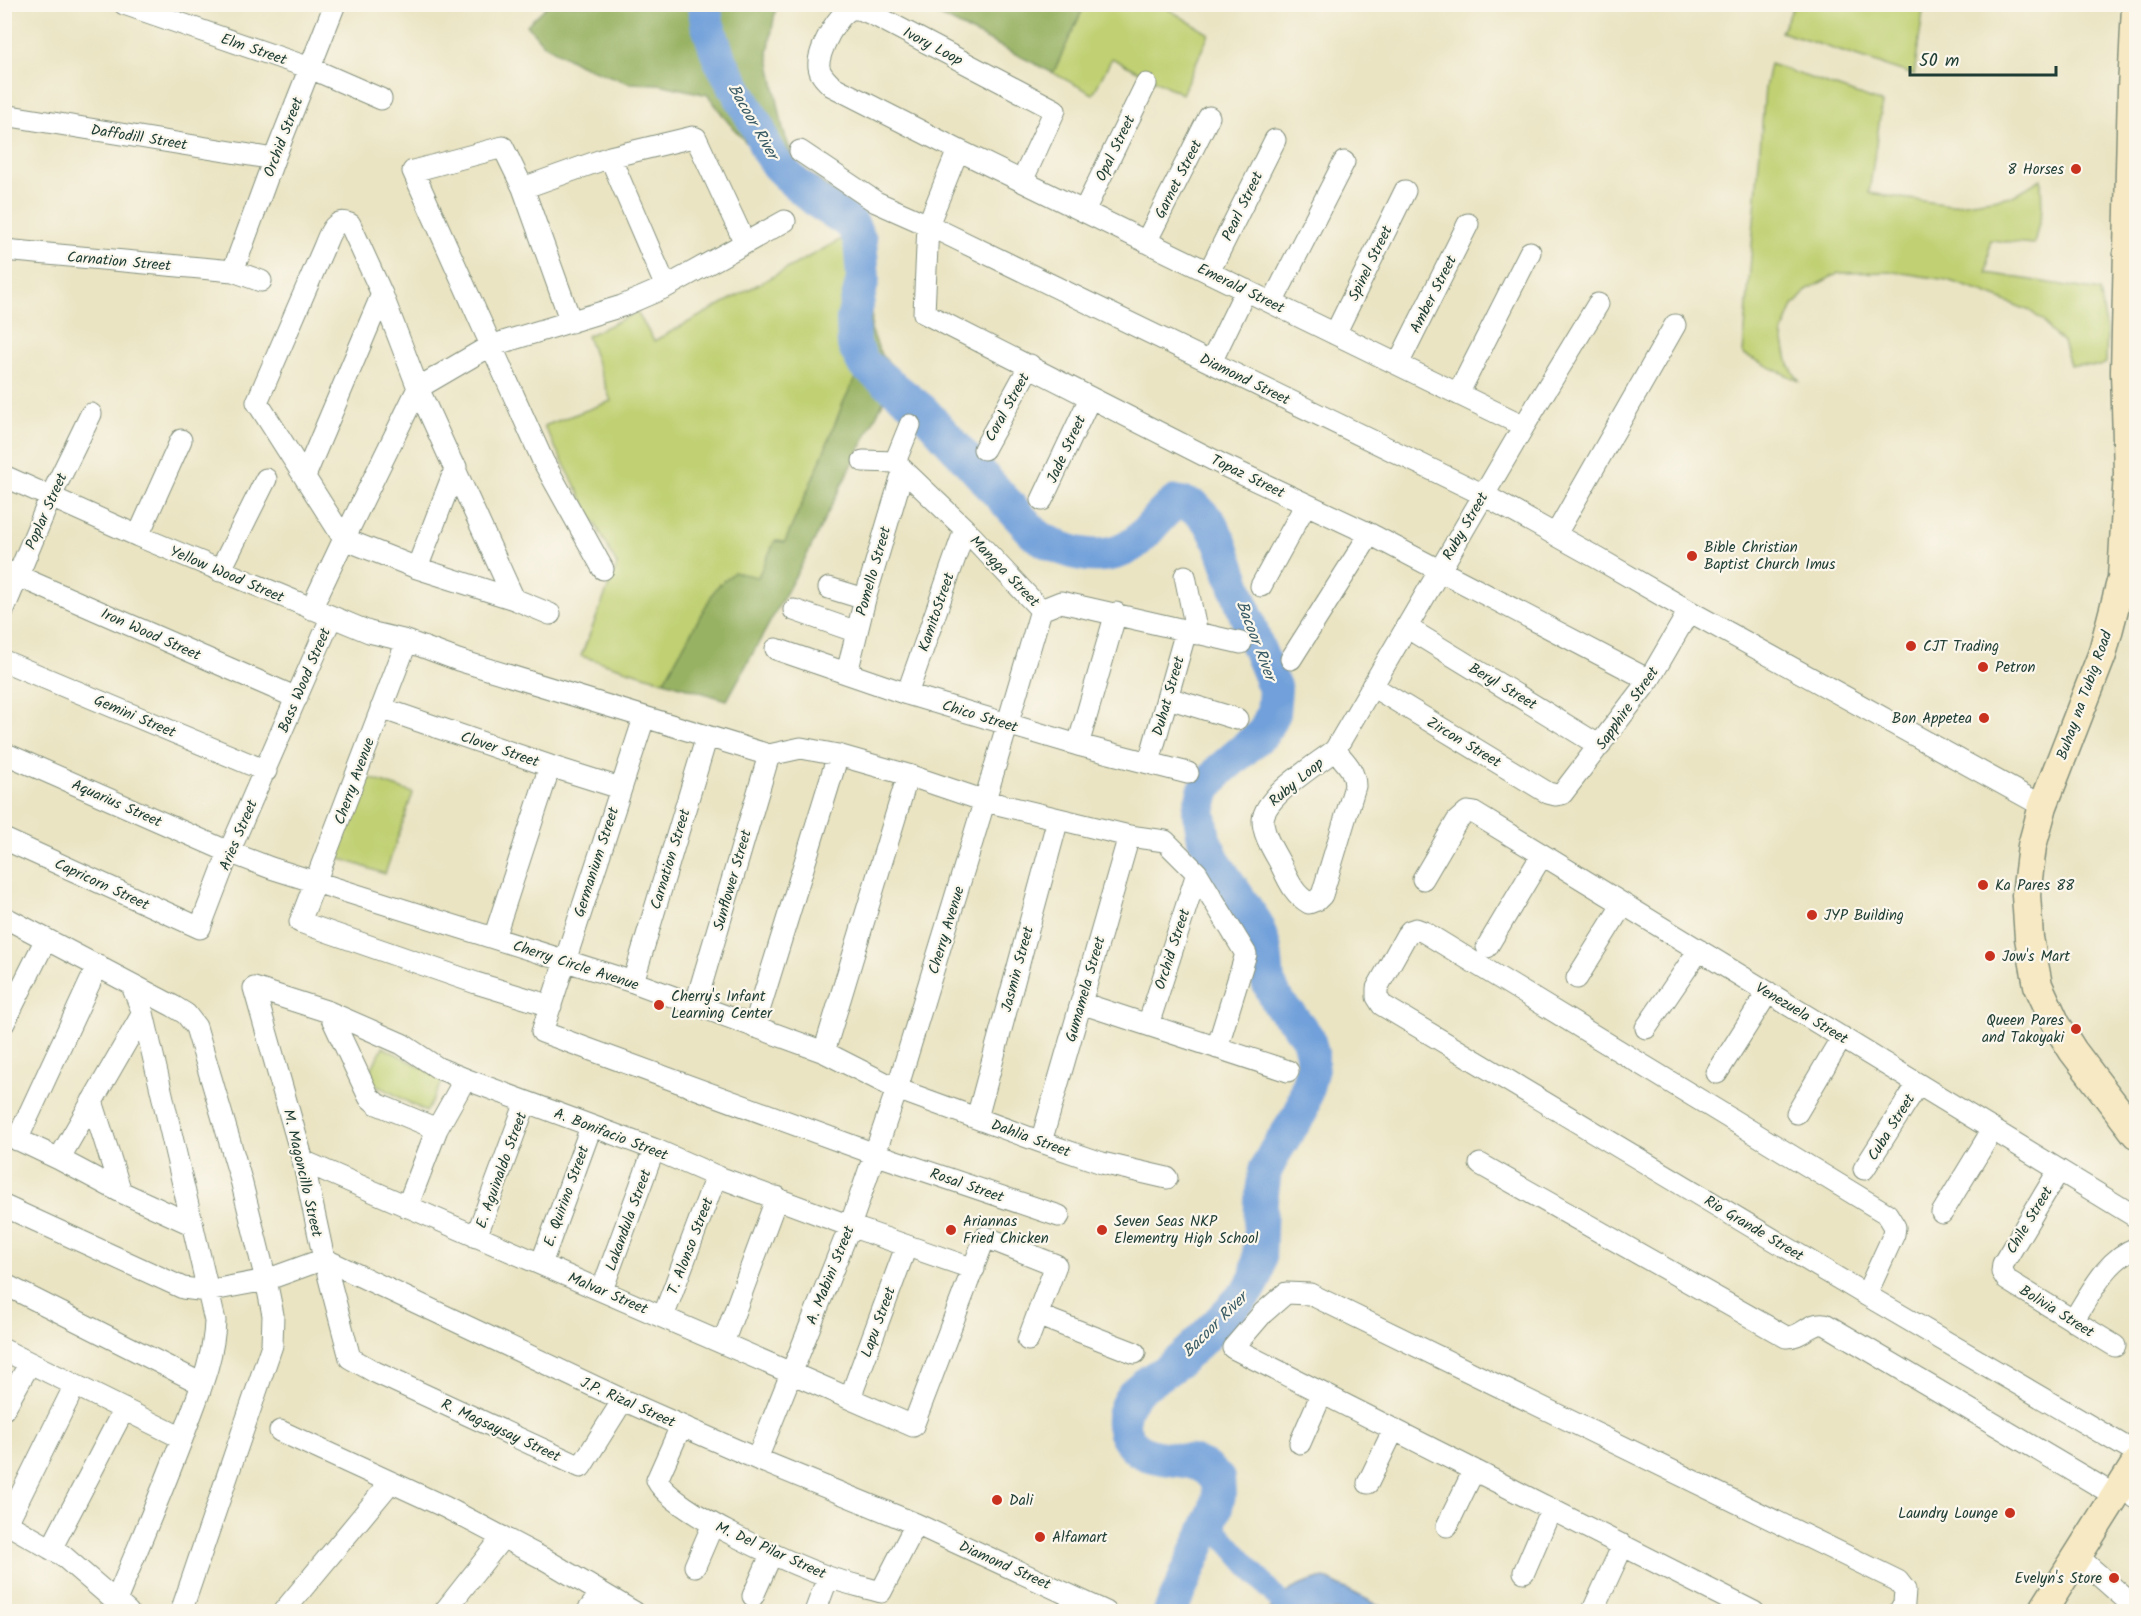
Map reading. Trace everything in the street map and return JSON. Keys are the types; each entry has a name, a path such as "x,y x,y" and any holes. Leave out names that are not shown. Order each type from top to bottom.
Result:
{"main road":[{"name":"Buhay na Tubig Road","path":"2136,19 2125,372 2132,473 2122,578 2102,655 2043,806 2032,846 2026,895 2029,938 2038,984 2056,1023 2073,1052 2136,1134"},
{"path":"2042,1611 2077,1556 2128,1486"}],"street":[{"name":"Elm Street","path":"124,4 310,68 381,99"},
{"name":"Orchid Street","path":"232,271 335,4"},
{"name":"Ivory Loop","path":"958,150 837,89 824,78 819,70 818,60 836,21 844,13 852,9 863,10 1055,110 1022,181"},
{"name":"Opal Street","path":"1084,211 1146,84"},
{"name":"Daffodill Street","path":"4,116 274,159"},
{"name":"Garnet Street","path":"1146,242 1209,117"},
{"path":"523,188 610,157 683,139 696,138 745,243"},
{"name":"Pearl Street","path":"1209,272 1275,140"},
{"path":"570,322 523,188 503,147 413,171 543,461 603,568"},
{"name":"Emerald Street","path":"958,150 1524,426"},
{"path":"928,225 958,150"},
{"name":"Diamond Street","path":"800,151 876,202 928,225 1484,495 2043,806"},
{"path":"610,157 666,286"},
{"path":"1272,303 1344,162"},
{"name":"Spinel Street","path":"1335,334 1405,191"},
{"path":"311,609 418,388 490,346 622,306 666,286 785,221"},
{"path":"514,599 456,467 418,388 382,294 350,224 339,222 324,247 258,402 344,539 417,568 514,599 550,614"},
{"name":"Amber Street","path":"1398,364 1468,224"},
{"name":"Topaz Street","path":"928,225 924,313 1030,365 1090,398 1370,534 1649,680"},
{"name":"Carnation Street","path":"4,250 232,271 261,281"},
{"path":"1458,394 1530,252"},
{"path":"1211,362 1246,291"},
{"path":"305,476 382,294"},
{"name":"Ruby Street","path":"1335,750 1598,304"},
{"path":"1556,534 1676,325"},
{"name":"Coral Street","path":"984,449 1030,365"},
{"name":"Jade Street","path":"1042,500 1090,398"},
{"name":"Poplar Street","path":"4,609 11,573 91,414"},
{"name":"Pomello Street","path":"847,673 910,425"},
{"path":"138,536 182,440"},
{"path":"863,461 899,466"},
{"name":"Mangga Street","path":"899,466 965,529 1041,610 1061,602 1241,643"},
{"path":"417,568 456,467"},
{"name":"Yellow Wood Street","path":"4,476 138,536 369,632 407,641 458,660 769,755"},
{"path":"220,571 266,479"},
{"path":"1261,586 1306,504"},
{"name":"KamitoStreet","path":"907,694 965,529"},
{"path":"1291,660 1370,534"},
{"name":"Iron Wood Street","path":"11,573 297,698"},
{"name":"Duhat Street","path":"1149,762 1168,698 1192,632 1185,576"},
{"path":"829,588 865,599"},
{"path":"794,610 857,632"},
{"name":"Cherry Avenue","path":"897,1089 1041,610"},
{"name":"Sapphire Street","path":"1556,795 1567,790 1649,680 1689,611"},
{"path":"1078,746 1116,613"},
{"name":"Bass Wood Street","path":"277,743 331,618"},
{"name":"Beryl Street","path":"1406,627 1600,746"},
{"name":"Cherry Avenue","path":"407,641 300,921 476,983 551,1006"},
{"name":"Chico Street","path":"777,649 907,694 1078,746 1188,773"},
{"name":"Gemini Street","path":"4,662 266,771"},
{"name":"Zircon Street","path":"1372,686 1541,789 1556,795"},
{"path":"1168,698 1237,718"},
{"name":"Clover Street","path":"381,708 550,766 494,938"},
{"name":"Germanium Street","path":"551,1006 644,718"},
{"name":"Carnation Street","path":"633,982 707,736"},
{"name":"Aries Street","path":"200,928 229,852 277,743"},
{"path":"769,755 801,748 838,755 908,775 985,801 1129,836 1165,841 1197,873 1246,954 1217,1048"},
{"name":"Ruby Loop","path":"1335,750 1355,776 1355,786 1322,895 1309,903 1294,892 1267,839 1263,821 1265,808 1286,788 1335,750"},
{"name":"Aquarius Street","path":"4,753 229,852 316,883"},
{"name":"Sunflower Street","path":"695,1006 769,755"},
{"path":"754,1026 838,755"},
{"path":"550,766 620,788"},
{"path":"824,1052 908,775"},
{"name":"Venezuela Street","path":"1423,879 1457,821 1467,812 1482,817 2136,1217"},
{"name":"Jasmin Street","path":"977,1118 1058,819"},
{"name":"Gumamela Street","path":"1041,1142 1129,836"},
{"name":"Capricorn Street","path":"4,839 200,928"},
{"path":"1487,947 1542,855"},
{"name":"Orchid Street","path":"1148,1025 1197,873"},
{"name":"Cherry Circle Avenue","path":"316,883 633,982 824,1052 897,1089"},
{"path":"1577,978 1623,904"},
{"path":"4,917 98,965 132,986 186,1014 196,1027 241,1180 273,1315 272,1345 181,1611"},
{"name":"Rio Grande Street","path":"1866,1295 1894,1234 1892,1220 1877,1208 1416,929 1410,931 1402,941 1377,988 1377,997 1382,1005 1866,1295 2136,1453"},
{"path":"4,1023 46,939"},
{"path":"1646,1028 1699,950"},
{"path":"98,965 11,1137 191,1224"},
{"path":"75,1385 6,1522 62,1555 122,1606 202,1384 214,1340 215,1322 143,1013 132,986"},
{"name":"A. Bonifacio Street","path":"254,988 329,1012 402,1044 438,1068 465,1079 654,1149 716,1176 974,1269"},
{"name":"M. Magoncillo Street","path":"254,988 303,1161 324,1259 350,1358"},
{"path":"1717,1073 1767,992"},
{"path":"1081,1003 1288,1071"},
{"name":"Rosal Street","path":"551,1006 542,1032 875,1154 1059,1216"},
{"path":"329,1012 369,1097 377,1104 436,1130"},
{"path":"59,1159 143,1013"},
{"path":"1797,1113 1842,1037"},
{"path":"407,1207 436,1130 465,1079"},
{"name":"Cuba Street","path":"1864,1170 1918,1084"},
{"name":"Dahlia Street","path":"897,1089 1102,1163 1167,1179"},
{"name":"A. Mabini Street","path":"757,1459 850,1226 897,1089"},
{"path":"92,1101 121,1192"},
{"name":"E. Aguinaldo Street","path":"476,1237 526,1102"},
{"name":"E. Quirino Street","path":"541,1264 591,1126"},
{"path":"1942,1213 1993,1129"},
{"name":"Lakandula Street","path":"602,1290 654,1149"},
{"name":"Malvar Street","path":"303,1161 913,1426 974,1269"},
{"path":"1480,1164 1786,1337 1799,1335 1814,1324 1825,1324 2128,1486"},
{"name":"Chile Street","path":"2002,1272 2003,1264 2059,1170"},
{"name":"T. Alonso Street","path":"663,1317 716,1176"},
{"path":"723,1343 777,1197"},
{"path":"4,1206 183,1288 207,1291 266,1280 324,1259"},
{"path":"974,1269 985,1237 1056,1266 1029,1340"},
{"name":"Lapu Street","path":"850,1398 906,1246"},
{"path":"2073,1321 2107,1269 2116,1259 2136,1248"},
{"name":"J.P. Rizal Street","path":"324,1259 623,1401 936,1534"},
{"name":"Bolivia Street","path":"2002,1272 2007,1280 2115,1346"},
{"path":"4,1284 202,1384"},
{"path":"1754,1611 1233,1348 1263,1313 1286,1293 1310,1294 1898,1581 1905,1590 1904,1603 1899,1611"},
{"path":"1037,1316 1135,1353"},
{"path":"4,1350 182,1438"},
{"name":"R. Magsaysay Street","path":"350,1358 375,1372 581,1467 623,1401"},
{"path":"4,1409 30,1363"},
{"path":"1300,1443 1322,1393"},
{"path":"51,1549 124,1410"},
{"name":"M. Del Pilar Street","path":"681,1426 657,1480 662,1490 713,1524 828,1577 881,1592 916,1524"},
{"path":"1368,1484 1394,1429"},
{"path":"280,1431 445,1507 634,1611"},
{"path":"1447,1526 1474,1470"},
{"path":"283,1611 390,1483"},
{"path":"1524,1572 1551,1509"},
{"path":"695,1566 713,1524"},
{"name":"Diamond Street","path":"936,1534 1106,1611"},
{"path":"444,1611 503,1537"},
{"path":"1594,1608 1623,1545"},
{"path":"753,1596 772,1552"},
{"path":"2077,1556 2136,1608"},
{"path":"815,1611 828,1577"},
{"path":"587,1611 601,1593"}],"green space":[{"path":"1072,4 1082,11 1053,73 919,5"},
{"path":"1795,4 1924,5 1914,75 1781,32"},
{"path":"548,5 778,5 768,53 783,129 794,162 865,215 876,253 871,329 881,355 900,373 888,392 808,553 727,700 664,681 716,588 734,572 758,577 775,541 785,542 858,373 846,347 852,255 849,235 797,196 728,122 708,95 659,84 629,83 580,65 543,44 527,25"},
{"path":"1072,5 1162,5 1209,34 1182,94 1112,58 1093,94 1053,73 1082,11"},
{"path":"1770,64 1882,103 1869,193 1950,205 2013,196 2041,179 2042,210 2034,244 1990,240 1987,273 2100,291 2107,332 2106,363 2100,366 2070,365 2063,342 2030,311 1947,280 1896,272 1839,273 1808,289 1793,306 1782,333 1789,365 1799,381 1743,354 1765,88"},
{"path":"849,235 852,255 850,276 853,366 858,373 785,542 775,541 758,577 716,588 664,681 581,656 617,565 544,426 611,401 587,336 637,312 654,341"},
{"path":"364,776 413,793 385,874 336,857"},
{"path":"383,1047 444,1079 426,1112 366,1079"}],"water":[{"path":"1324,1578 1390,1611 1269,1611 1286,1593"}],"waterway":[{"name":"Bacoor River","path":"704,4 707,23 719,58 759,130 767,150 777,165 795,183 819,203 852,224 860,241 863,278 853,319 854,345 864,364 922,410 1036,535 1047,542 1086,555 1112,554 1136,542 1176,502 1195,507 1211,524 1220,542 1275,689 1273,713 1263,733 1220,770 1205,789 1199,810 1204,839 1215,863 1256,923 1265,950 1268,982 1279,1004 1308,1038 1312,1053 1312,1068 1301,1112 1265,1171 1261,1200 1259,1260 1256,1277 1249,1290 1171,1367 1137,1390 1124,1413 1124,1431 1130,1442 1142,1452 1196,1464 1206,1468 1218,1479 1219,1495 1215,1510 1170,1612"},
{"path":"1209,1521 1289,1612"}],"place":[{"name":"8 Horses","path":"2076,169"},
{"name":"Bible Christian Baptist Church Imus","path":"1692,556"},
{"name":"CJT Trading","path":"1911,646"},
{"name":"Petron","path":"1983,667"},
{"name":"Bon Appetea","path":"1984,718"},
{"name":"Ka Pares 88","path":"1983,885"},
{"name":"JYP Building","path":"1812,915"},
{"name":"Jow's Mart","path":"1990,956"},
{"name":"Cherry's Infant Learning Center","path":"659,1005"},
{"name":"Queen Pares and Takoyaki","path":"2076,1029"},
{"name":"Ariannas Fried Chicken","path":"951,1230"},
{"name":"Seven Seas NKP Elementry High School","path":"1102,1230"},
{"name":"Dali","path":"997,1500"},
{"name":"Laundry Lounge","path":"2010,1513"},
{"name":"Alfamart","path":"1040,1537"},
{"name":"Evelyn's Store","path":"2114,1578"}]}
